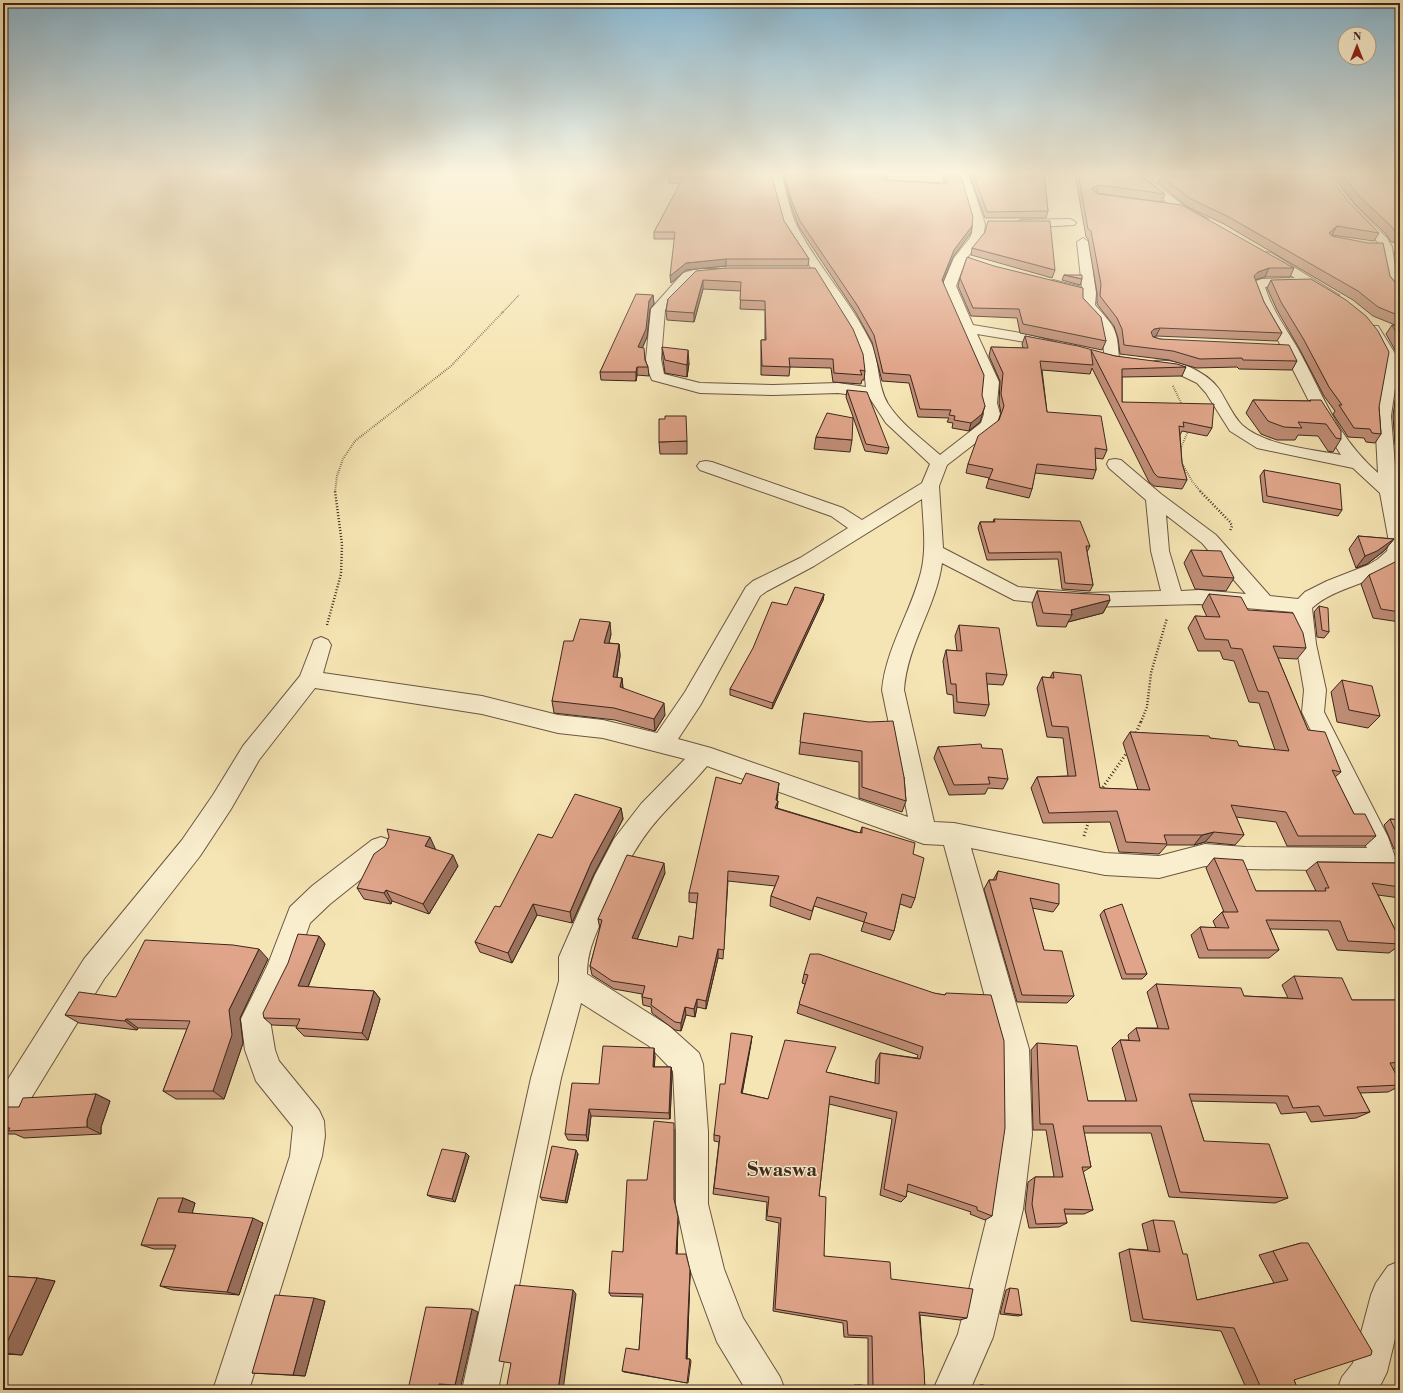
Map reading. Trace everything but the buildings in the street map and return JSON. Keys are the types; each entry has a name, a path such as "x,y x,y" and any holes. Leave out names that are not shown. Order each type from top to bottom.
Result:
{"street":[{"path":"798,238 853,323 864,344 870,361 875,393 885,413 939,463"},
{"path":"924,833 904,734 893,690 894,676 903,647 924,595 934,551 930,486 939,463 989,425 992,414 989,403 991,382 949,286 966,260 977,238"},
{"path":"1381,238 1386,248 1391,282 1400,292"},
{"path":"1083,242 1089,293 1088,305 1094,315 1104,322 1119,360 1183,369 1202,380 1212,390 1236,428 1262,444 1359,464"},
{"path":"1371,246 1400,248"},
{"path":"1251,247 1359,314 1391,330"},
{"path":"733,271 691,274 658,309 659,324 655,336 653,366 657,377 700,388 773,390 838,388 875,393"},
{"path":"801,271 820,271"},
{"path":"1038,280 1089,293"},
{"path":"1309,282 1262,283 1258,285 1271,317 1290,348 1308,385 1339,440 1359,464 1393,496"},
{"path":"934,551 1014,593 1086,600 1200,597 1302,606 1312,597 1334,586 1375,570 1385,564 1396,553 1398,542 1393,496 1392,360 1381,338 1359,314"},
{"path":"968,328 1070,348"},
{"path":"1274,347 1290,348"},
{"path":"1115,464 1155,498 1195,527 1216,546 1265,603"},
{"path":"706,466 836,512 862,529"},
{"path":"662,744 693,698 752,592 760,586 807,562 930,486"},
{"path":"1155,498 1160,551 1173,598"},
{"path":"310,679 482,705 558,724 603,729 703,755 924,833 954,834 1078,860 1105,864 1159,867 1204,855 1245,858 1334,858 1383,860 1378,845 1313,712 1315,690 1305,638 1302,606"},
{"path":"3,1115 94,969 191,848 222,802 251,753 310,679 321,645"},
{"path":"480,1390 546,1078 573,982 573,957 604,883 623,847 650,811 676,786 703,755"},
{"path":"951,1390 975,1337 1006,1208 1016,1134 1014,1049 954,834"},
{"path":"231,1390 306,1156 309,1136 308,1121 267,1070 260,1050 255,1019 280,970 299,916 321,895 381,848"},
{"path":"573,982 658,1036 688,1064 692,1132 692,1204 707,1268 730,1329 767,1390"},
{"path":"1354,1390 1369,1372 1388,1295 1400,1278"}],"path":[{"path":"321,645 341,574 342,544 335,493 337,476 343,459 355,441 451,366 519,295"},
{"path":"1166,366 1169,379 1183,406"},
{"path":"1180,452 1188,427"},
{"path":"1182,462 1192,481 1232,526 1228,535 1216,546"},
{"path":"1133,740 1147,707 1151,672 1173,598"},
{"path":"1098,795 1131,746"},
{"path":"1078,860 1090,816"}],"district":[{"name":"Swaswa","path":"782,1170"}]}
